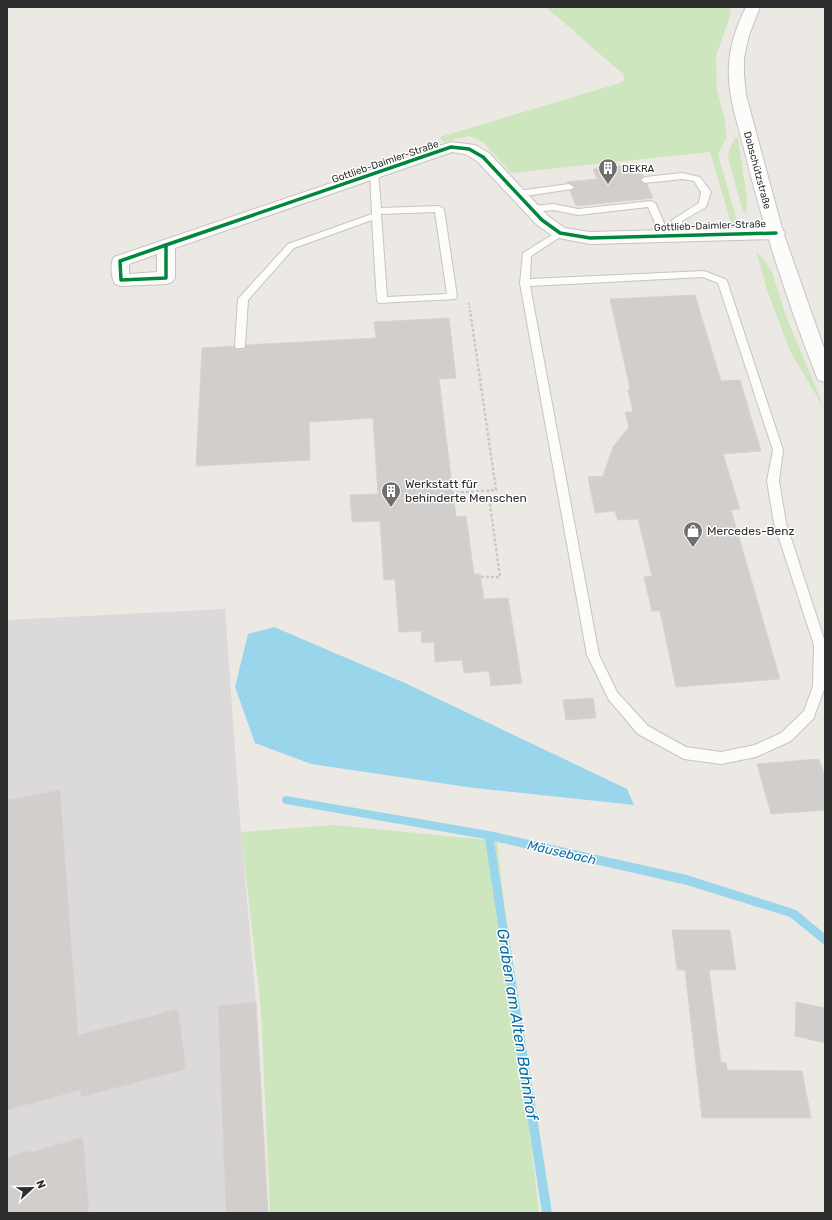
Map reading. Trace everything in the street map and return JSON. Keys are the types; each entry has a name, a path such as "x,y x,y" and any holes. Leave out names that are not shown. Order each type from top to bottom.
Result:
{"street":[{"name":"Dobschützstraße","path":"753,7 742,37 736,65 739,97 760,180 776,232 812,343 825,375"},
{"name":"Gottlieb-Daimler-Straße","path":"166,245 451,147 469,150 483,157 542,220 560,233 590,238 776,232"}],"lane":[{"path":"240,345 243,299 291,246 377,213 439,209 452,297 382,301 377,213 374,173"},
{"path":"645,180 682,176 696,179 706,192 703,205 676,220 672,235"},
{"path":"518,194 569,187"},
{"path":"532,209 554,207 578,212 651,204 672,235"},
{"path":"525,283 704,274 722,281 778,450 773,481 780,523 820,645 819,686 809,714 786,738 756,751 721,758 684,753 643,730 612,696 593,656 525,283 526,255 560,233"}],"path":[{"path":"436,494 496,490 468,296 452,297"},
{"path":"481,578 500,577 488,490"}],"shaded area":[{"path":"225,609 241,832 256,1002 264,1213 7,1213 7,620"}],"green space":[{"path":"546,7 729,7 731,13 716,56 717,90 725,119 727,137 718,154 737,221 731,223 710,152 511,173 483,142 469,136 443,142 440,137 620,83 624,80 623,74"},
{"path":"735,138 738,138 747,199 745,213 743,212 729,162 728,153"},
{"path":"756,251 772,272 786,316 825,410 790,351 767,290"},
{"path":"335,825 497,841 539,1213 270,1213 261,1011 241,832"}],"water":[{"path":"274,627 405,683 627,789 634,805 474,788 311,764 255,743 235,687 248,634"}],"building":[{"name":"DEKRA","path":"638,164 643,176 640,180 644,184 647,184 653,198 576,206 570,191 575,187 567,182 597,179 593,169"},
{"name":"Mercedes-Benz","path":"695,295 721,381 740,380 761,451 723,454 740,509 731,510 780,679 676,687 660,611 652,611 644,577 652,576 638,519 618,520 615,511 595,513 588,477 603,476 613,447 629,427 625,412 633,412 628,390 630,388 610,299"},
{"name":"Werkstatt für behinderte Menschen","path":"449,318 456,378 439,379 456,517 466,516 474,574 480,574 484,599 508,598 522,683 491,686 489,671 464,673 462,660 435,662 434,642 422,643 421,631 399,632 395,579 384,580 380,521 352,522 350,495 378,494 373,418 309,422 310,460 196,466 202,348 234,346 235,349 244,350 246,345 376,338 374,322"},
{"path":"593,698 596,718 566,720 563,700"},
{"path":"819,759 825,777 825,810 771,814 757,764"},
{"path":"60,790 78,1035 178,1009 186,1069 81,1097 80,1090 7,1110 7,800"},
{"path":"672,930 730,930 736,970 709,970 721,1062 726,1063 727,1070 802,1071 811,1118 702,1118 685,970 677,970"},
{"path":"256,1002 268,1213 226,1213 218,1006"},
{"path":"796,1002 825,1008 825,1043 795,1036"},
{"path":"83,1137 89,1213 7,1213 7,1158 28,1150 29,1153"}],"waterway":[{"name":"Mäusebach","path":"286,800 489,835"},
{"name":"Mäusebach","path":"489,835 687,880 793,913 825,940"},
{"name":"Graben am Alten Bahnhof","path":"489,835 547,1213"}],"cycle path":[{"path":"166,245 166,278 121,280 120,261 451,147 469,149 483,157 542,220 560,233 590,238 776,233"}],"place":[{"name":"DEKRA","path":"608,185"},
{"name":"Werkstatt für behinderte Menschen","path":"391,508"},
{"name":"Mercedes-Benz","path":"693,548"}]}
